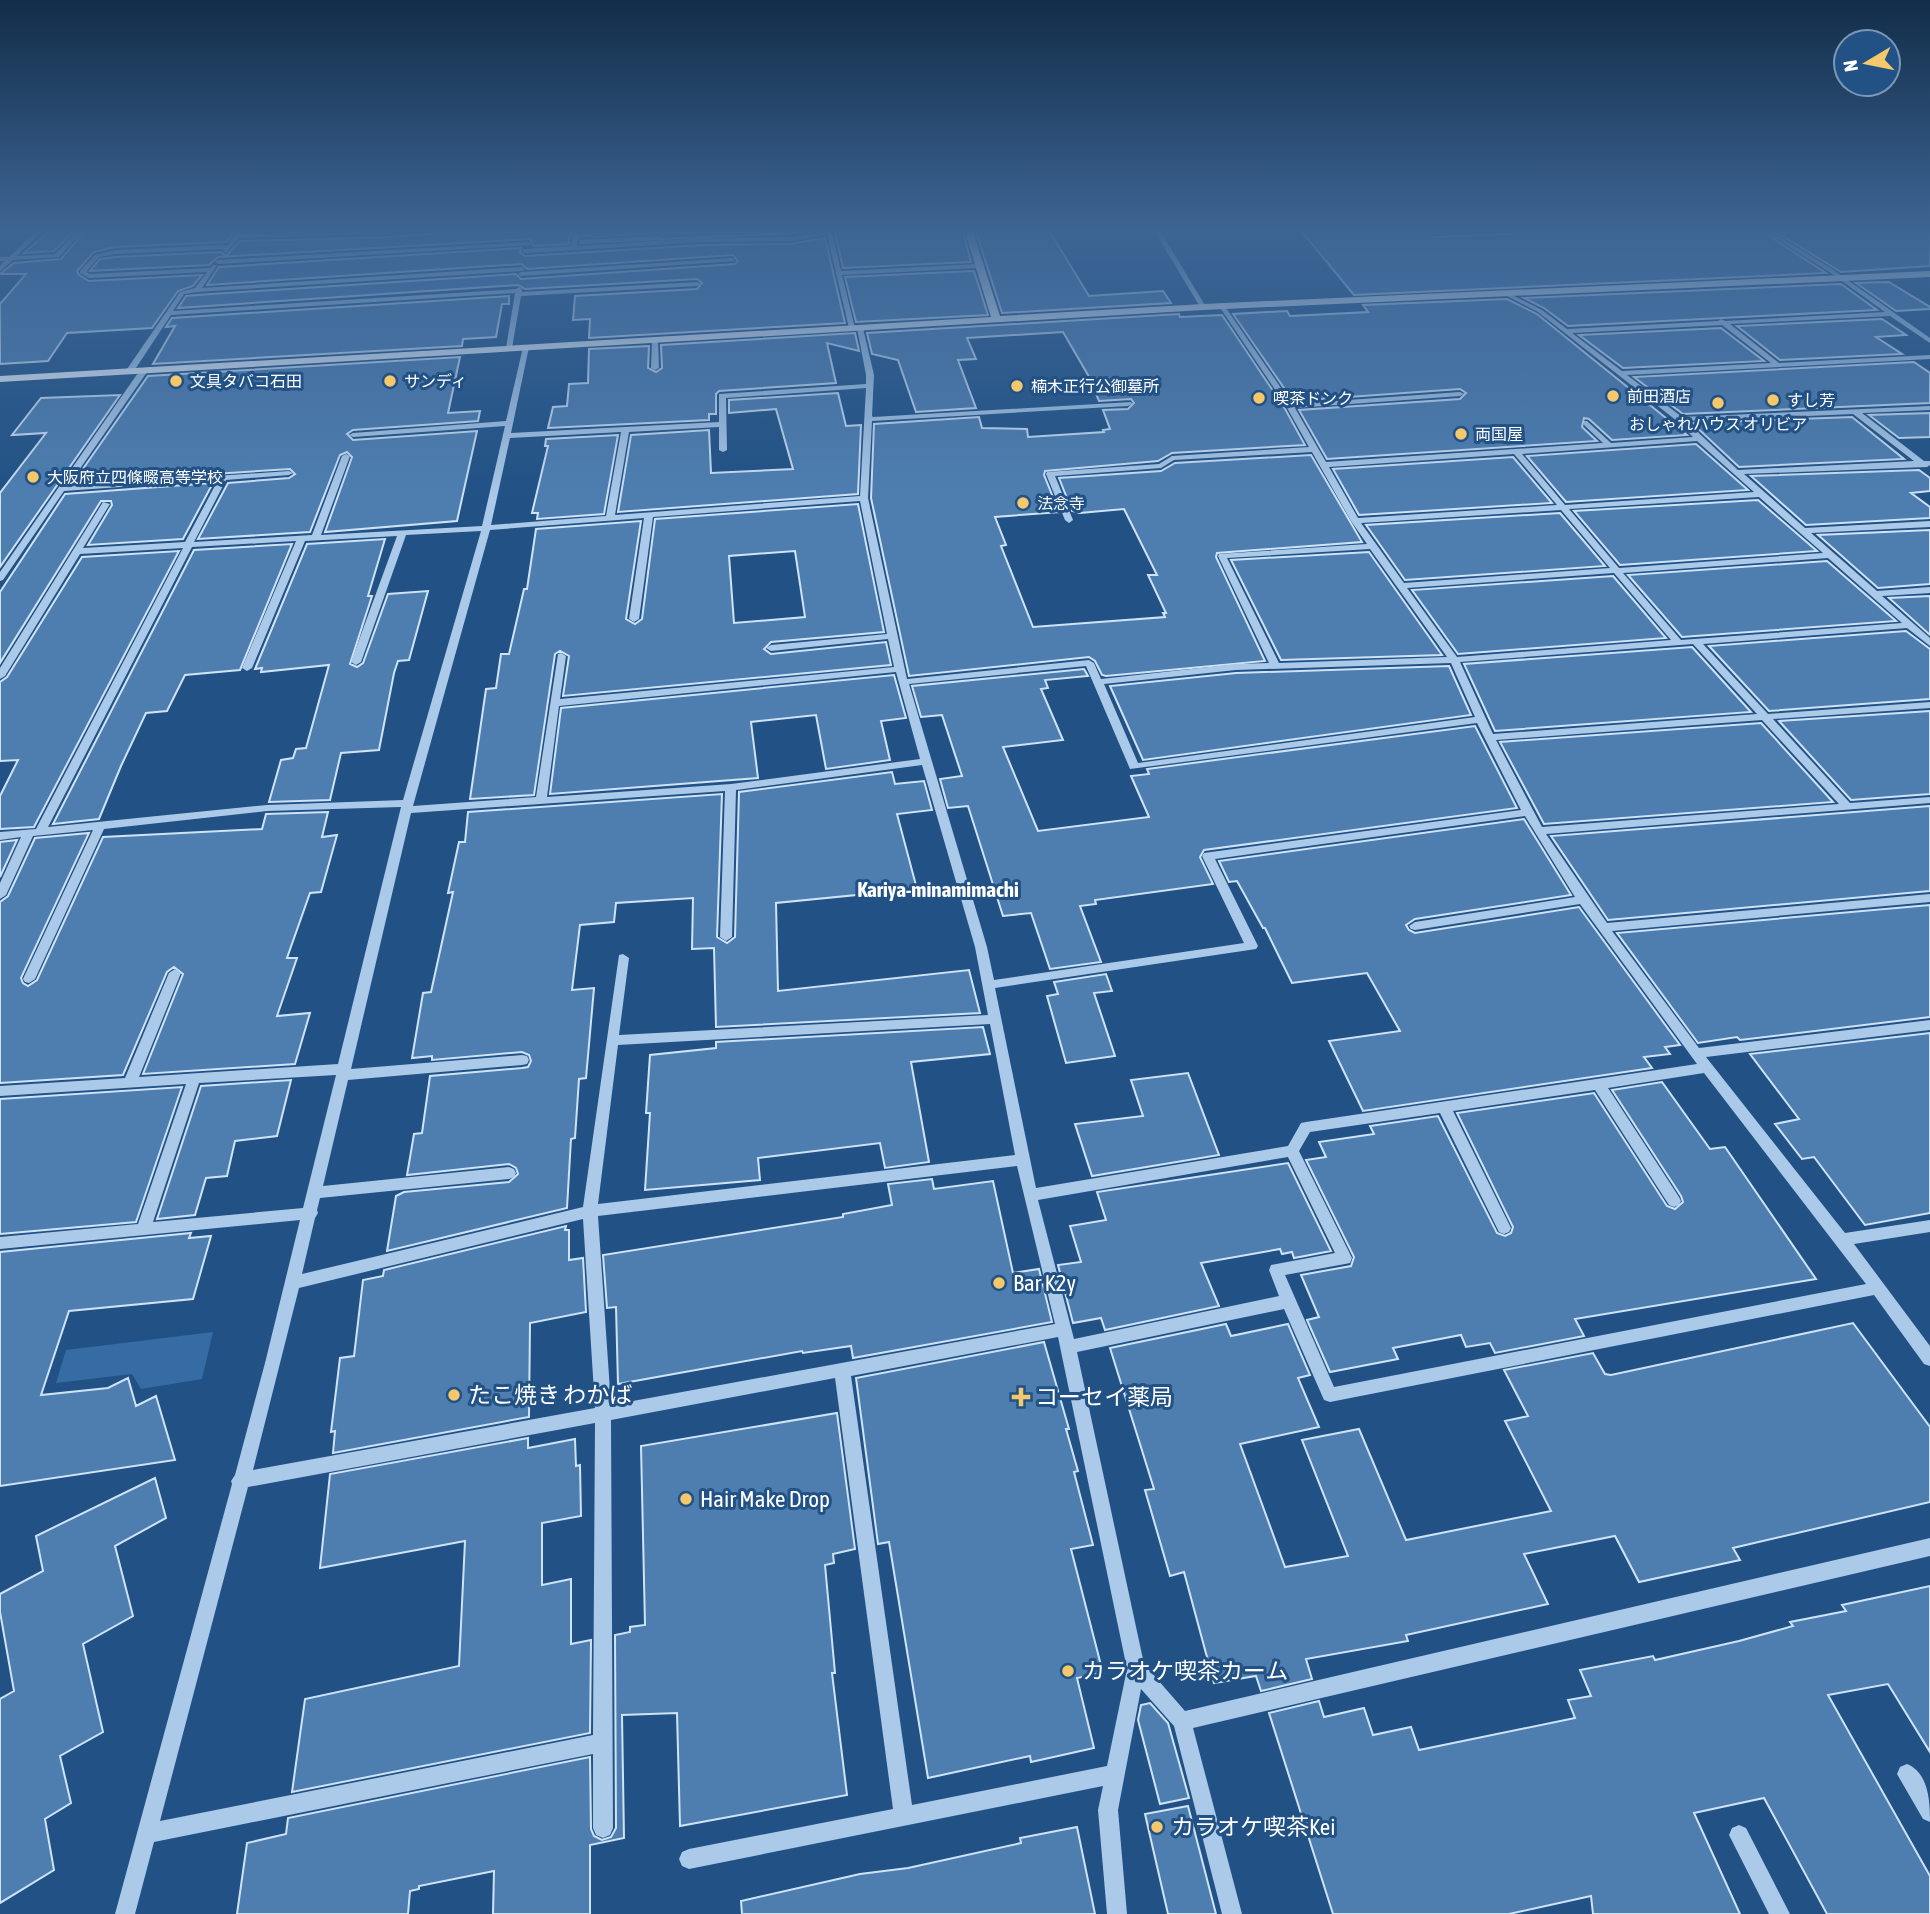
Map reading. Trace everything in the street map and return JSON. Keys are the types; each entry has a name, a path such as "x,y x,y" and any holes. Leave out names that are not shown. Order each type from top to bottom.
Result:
{"main road":[{"path":"0,379 960,321"}],"street":[{"path":"129,372 163,321"},
{"path":"509,348 513,321"},
{"path":"854,321 870,376 864,498 892,636 981,947 1030,1195 1064,1329 1136,1669 1108,1810 1117,1914"},
{"path":"1232,321 1290,406 1355,521 1454,660 1480,719 1538,831 1583,900 1696,1054 1842,1240 1930,1359"},
{"path":"1553,321 1680,419 1699,439 1930,643"},
{"path":"1566,331 1716,321"},
{"path":"1721,321 1778,365"},
{"path":"1901,321 1930,341"},
{"path":"655,340 655,368"},
{"path":"125,1914 239,1481 273,1363 407,806 486,528 526,347"},
{"path":"1619,373 1930,357"},
{"path":"0,578 143,372"},
{"path":"723,450 722,396 869,386"},
{"path":"1290,406 1460,394"},
{"path":"867,416 872,419 1128,404"},
{"path":"1680,419 1930,408"},
{"path":"1856,412 1926,463 1930,469"},
{"path":"1587,423 1610,446"},
{"path":"353,435 508,430 625,430 723,424"},
{"path":"610,518 625,430"},
{"path":"1324,465 1699,439"},
{"path":"1069,520 1051,474 1161,466 1172,458 1316,449"},
{"path":"1516,453 1677,641"},
{"path":"315,538 346,456"},
{"path":"1737,472 1926,463"},
{"path":"62,489 289,473"},
{"path":"0,895 223,478"},
{"path":"1355,521 1761,494"},
{"path":"78,551 486,528 864,498"},
{"path":"0,676 106,504"},
{"path":"634,619 649,515"},
{"path":"1802,531 1930,524"},
{"path":"356,662 401,533"},
{"path":"247,668 302,538"},
{"path":"1275,665 1222,556 1373,546"},
{"path":"1401,586 1829,555"},
{"path":"1875,594 1930,590"},
{"path":"1098,682 1275,665 1454,660 1909,625"},
{"path":"771,648 892,636"},
{"path":"1694,640 1848,807"},
{"path":"541,800 561,656"},
{"path":"903,682 1089,663 1134,767 1480,719"},
{"path":"555,703 900,669"},
{"path":"1489,737 1930,705"},
{"path":"0,836 267,808 541,800 731,787 926,761"},
{"path":"726,937 731,787"},
{"path":"1538,831 1930,800"},
{"path":"988,985 1252,946 1208,856 1529,812"},
{"path":"29,979 100,825"},
{"path":"1602,928 1930,898"},
{"path":"1415,926 1583,900"},
{"path":"603,1828 603,1413 590,1211 623,958"},
{"path":"130,1083 175,973"},
{"path":"613,1040 995,1019"},
{"path":"1696,1054 1930,1025"},
{"path":"0,1091 522,1060"},
{"path":"1292,1151 1306,1127 1707,1068"},
{"path":"142,1230 194,1079"},
{"path":"1598,1084 1674,1201"},
{"path":"1444,1107 1504,1228"},
{"path":"1030,1195 1292,1151"},
{"path":"1292,1151 1345,1258 1276,1269 1330,1395 1878,1288"},
{"path":"292,1283 590,1211 1023,1160"},
{"path":"315,1193 509,1174"},
{"path":"0,1243 311,1213"},
{"path":"1842,1240 1930,1226"},
{"path":"1067,1347 1288,1301"},
{"path":"239,1481 1064,1329"},
{"path":"842,1370 904,1817"},
{"path":"1182,1721 1930,1547"},
{"path":"1136,1669 1182,1721 1233,1914"},
{"path":"145,1834 601,1743"},
{"path":"689,1859 1116,1774"},
{"path":"1907,1774 1930,1812"},
{"path":"1739,1835 1780,1914"}],"shaded area":[{"path":"213,1332 202,1379 141,1389 132,1374 56,1383 66,1350"}],"building":[{"path":"0,321 157,321 152,328 67,333 48,361 0,364"},
{"path":"170,321 499,321 496,337 463,339 462,346 153,364 175,326 166,327"},
{"path":"590,321 845,323 589,338"},
{"path":"1059,321 1226,321 1284,407 1305,445 1172,453 1158,461 1045,471 1044,475 1059,512 995,517 1006,545 1001,546 1033,627 1165,617 1163,613 1166,613 1148,575 1157,575 1124,509 1080,513 1072,511 1059,478 1161,471 1175,463 1311,455 1362,542 1217,553 1216,557 1265,661 1106,676 1102,675 1095,661 1089,657 909,676 871,498 874,424 979,417 982,428 1027,429 1028,437 1104,432 1103,430 1110,429 1103,410 1128,409 1134,403 1131,399 1099,401 1088,375 1063,332 967,338 976,359 958,360 976,408 916,412 898,360 872,354 867,333"},
{"path":"1238,321 1546,321 1687,435 1612,440 1589,419 1584,418 1582,427 1597,441 1327,459 1299,410 1460,399 1466,393 1460,389 1293,401"},
{"path":"1562,321 1658,321 1568,326"},
{"path":"1885,321 1906,335 1876,337 1902,354 1780,360 1737,326"},
{"path":"1721,328 1764,361 1623,368 1579,335"},
{"path":"855,333 859,351 827,343 836,383 719,391 716,394 716,414 709,414 709,420 548,428 553,407 567,406 569,384 588,383 589,349 649,346 648,368 656,372 662,368 661,345"},
{"path":"460,357 448,413 480,411 478,421 353,430 347,434 353,440 477,431 457,521 325,532 352,457 347,452 340,455 310,532 198,539 228,483 289,478 295,474 290,469 73,483 148,376"},
{"path":"1914,362 1930,373 1930,403 1683,414 1634,377"},
{"path":"838,393 846,426 861,425 858,494 618,512 631,435 709,430 711,473 793,469 776,409 729,413 729,400"},
{"name":"大阪府立四條畷高等学校","path":"120,395 0,567 0,493 46,433 12,435 41,398"},
{"path":"1930,413 1930,437 1899,438 1869,415"},
{"path":"1852,417 1904,459 1739,467 1692,423"},
{"path":"618,435 604,514 537,519 538,513 532,513 548,446 545,446 546,439"},
{"path":"1696,444 1748,490 1566,502 1527,456"},
{"path":"1513,457 1552,503 1359,515 1333,469"},
{"path":"1919,470 1930,478 1930,491 1911,493 1930,507 1930,518 1806,525 1751,476"},
{"path":"213,483 183,539 88,545 112,505 111,501 101,501 0,663 0,592 65,494"},
{"path":"1758,500 1817,551 1620,565 1574,511"},
{"path":"858,504 884,632 771,642 764,649 771,654 886,642 891,665 563,696 569,656 560,651 555,654 534,795 470,799 486,689 496,688 501,654 509,654 524,589 527,589 536,529 641,521 626,619 635,624 642,619 655,519","holes":["795,551 805,617 734,623 729,556"]},
{"path":"1560,513 1605,566 1405,580 1366,525"},
{"path":"1930,530 1930,584 1878,588 1818,535"},
{"path":"385,539 368,596 372,596 350,664 357,667 363,663 388,594 428,591 409,660 398,661 394,673 379,750 341,753 330,800 269,802 281,760 293,758 296,749 306,748 329,665 261,672 262,668 255,669 307,544"},
{"path":"292,544 240,670 185,675 167,711 146,713 99,819 53,824 194,550"},
{"path":"179,551 34,827 0,829 0,796 18,760 0,761 0,682 7,677 82,557"},
{"path":"1369,552 1442,655 1281,660 1231,560"},
{"path":"1827,561 1896,621 1682,637 1628,575"},
{"path":"1613,576 1666,638 1458,654 1412,590"},
{"path":"1930,596 1930,635 1889,598"},
{"path":"1906,631 1930,649 1930,699 1769,711 1709,646"},
{"path":"1692,647 1751,712 1495,731 1464,664"},
{"path":"1449,666 1471,715 1143,760 1110,686 1236,673"},
{"path":"1084,669 1088,676 1045,680 1048,688 1041,689 1063,740 1003,747 1038,831 1149,817 1131,776 1149,774 1147,769 1475,726 1517,808 1204,850 1200,857 1213,884 1095,900 1096,904 1080,906 1101,962 1050,969 1031,913 1003,916 968,806 948,808 940,779 962,776 942,715 921,717 912,686"},
{"path":"894,675 906,718 881,721 890,760 826,769 816,715 751,722 758,778 550,794 561,708"},
{"path":"1930,711 1930,794 1851,800 1779,721"},
{"path":"1761,723 1833,802 1544,824 1500,742"},
{"path":"892,772 895,784 924,781 932,810 897,814 917,889 776,903 778,991 969,970 980,1013 716,1027 714,948 692,949 693,898 616,903 614,922 580,925 572,990 594,988 586,1078 579,1079 575,1138 571,1139 567,1208 387,1251 396,1196 404,1192 509,1182 518,1174 516,1168 509,1164 407,1175 414,1134 422,1133 430,1076 522,1068 528,1067 531,1061 529,1055 522,1052 432,1060 432,1056 412,1058 423,993 431,992 453,892 448,893 459,842 465,842 468,812 722,794 717,937 727,943 735,937 739,792"},
{"path":"1930,806 1930,891 1608,920 1551,836"},
{"path":"328,812 322,837 337,835 321,892 310,893 287,958 297,958 277,1016 310,1013 295,1064 143,1074 183,974 174,967 167,972 123,1075 0,1083 0,902 8,896 35,838 89,833 21,978 28,986 37,980 103,837 262,829 266,814"},
{"path":"1524,819 1571,895 1415,919 1406,925 1409,930 1415,933 1579,907 1680,1045 1665,1047 1670,1054 1644,1057 1652,1068 1363,1111 1329,1041 1400,1031 1367,973 1292,983 1265,928 1237,881 1229,882 1219,861"},
{"path":"17,840 0,877 0,842"},
{"path":"1930,905 1930,1017 1740,1040 1737,1037 1698,1043 1617,933"},
{"path":"1106,974 1112,991 1094,993 1115,1056 1066,1063 1047,996 1058,994 1054,982"},
{"path":"983,1027 990,1054 911,1062 929,1162 885,1168 880,1143 758,1158 760,1180 645,1190 650,1113 646,1113 650,1055 716,1048 716,1042"},
{"path":"1930,1033 1930,1213 1865,1225 1814,1157 1802,1159 1775,1124 1799,1119 1750,1054"},
{"path":"1188,1073 1219,1155 1092,1176 1075,1124 1143,1116 1131,1080"},
{"path":"291,1080 277,1136 235,1141 227,1176 206,1178 195,1215 157,1219 201,1086"},
{"path":"1662,1082 1710,1149 1725,1147 1816,1279 1575,1319 1584,1336 1495,1353 1490,1343 1466,1347 1461,1335 1393,1348 1398,1359 1330,1372 1307,1320 1319,1317 1301,1275 1351,1266 1354,1257 1306,1160 1326,1157 1319,1142 1374,1134 1370,1126 1438,1116 1497,1233 1505,1236 1511,1233 1513,1227 1457,1113 1594,1093 1667,1206 1675,1209 1683,1202 1681,1196 1612,1090"},
{"path":"182,1087 136,1222 0,1234 0,1099"},
{"path":"1288,1163 1331,1251 1294,1258 1292,1252 1282,1254 1280,1249 1201,1263 1219,1306 1105,1330 1101,1318 1073,1323 1058,1265 1081,1262 1070,1226 1106,1220 1097,1192"},
{"path":"932,1179 934,1189 993,1181 1013,1273 1039,1269 1052,1322 853,1358 851,1346 802,1351 618,1384 616,1307 607,1308 603,1255 843,1217 843,1214 892,1205 888,1184"},
{"path":"566,1226 565,1230 569,1230 569,1260 583,1258 586,1312 530,1323 529,1417 333,1453 335,1431 331,1432 340,1358 354,1356 363,1280 383,1276 384,1270"},
{"path":"191,1233 189,1238 211,1236 193,1299 69,1311 41,1395 108,1388 128,1378 136,1406 156,1396 175,1460 0,1486 0,1252"},
{"path":"1853,1323 1930,1427 1930,1502 1733,1548 1740,1560 1639,1582 1615,1536 1524,1554 1548,1604 1406,1635 1408,1641 1306,1659 1312,1679 1261,1691 1256,1676 1214,1683 1184,1572 1170,1576 1145,1490 1154,1489 1110,1348 1226,1324 1231,1336 1288,1324 1310,1375 1298,1378 1319,1427 1240,1444 1285,1567 1348,1556 1302,1440 1359,1429 1406,1540 1551,1511 1505,1421 1528,1416 1504,1370 1593,1353 1605,1374 1611,1375"},
{"path":"1044,1342 1069,1429 1066,1429 1078,1471 1074,1472 1093,1545 1071,1549 1103,1673 1077,1678 1094,1748 1031,1762 1030,1756 928,1778 889,1542 878,1544 856,1378"},
{"path":"837,1413 855,1549 833,1554 834,1563 825,1565 835,1673 832,1673 847,1795 680,1826 677,1713 622,1715 624,1838 590,1845 590,1914 493,1914 494,1871 419,1886 419,1889 410,1891 408,1914 237,1914 247,1843 286,1834 288,1818 590,1757 591,1829 594,1836 602,1840 611,1837 616,1828 615,1635 630,1632 630,1627 645,1625 641,1446"},
{"path":"528,1438 528,1448 575,1439 576,1466 580,1465 581,1516 542,1523 542,1585 571,1579 571,1644 591,1640 590,1733 292,1792 305,1699 459,1666 465,1541 320,1568 330,1474"},
{"path":"155,1478 166,1518 115,1546 133,1616 83,1644 103,1732 60,1756 71,1803 45,1819 54,1870 0,1903 0,1699 14,1691 0,1612 0,1594 43,1571 36,1536"},
{"path":"1930,1586 1930,1752 1888,1684 1828,1695 1930,1876 1930,1914 1827,1914 1764,1798 1694,1813 1740,1914 1593,1914 1591,1896 1509,1914 1333,1914 1269,1713 1319,1701 1324,1717 1364,1708 1373,1735 1411,1727 1419,1750 1575,1718 1568,1700 1591,1696 1580,1670 1653,1656 1655,1660 1739,1641 1793,1626 1790,1622 1846,1611 1842,1605"},
{"path":"1150,1703 1168,1723 1189,1798 1160,1804 1138,1720 1141,1705"},
{"path":"1188,1806 1216,1914 1168,1914 1145,1814"},
{"path":"1077,1827 1095,1914 742,1914 741,1901 860,1874 908,1868 1021,1843 1020,1838"}],"place":[{"name":"文具タバコ石田","path":"176,381"},
{"name":"サンディ","path":"390,381"},
{"name":"楠木正行公御墓所","path":"1017,386"},
{"name":"前田酒店","path":"1613,396"},
{"name":"喫茶ドンク","path":"1259,398"},
{"name":"すし芳","path":"1773,400"},
{"name":"おしゃれハウス オリビア","path":"1718,403"},
{"name":"両国屋","path":"1461,434"},
{"name":"大阪府立四條畷高等学校","path":"33,477"},
{"name":"法念寺","path":"1023,503"},
{"name":"Bar K2y","path":"999,1283"},
{"name":"たこ焼き わかば","path":"454,1395"},
{"name":"コーセイ薬局","path":"1021,1397"},
{"name":"Hair Make Drop","path":"686,1499"},
{"name":"カラオケ喫茶カーム","path":"1068,1671"},
{"name":"カラオケ喫茶Kei","path":"1157,1827"}],"district":[{"name":"Kariya-minamimachi","path":"938,889"}]}
